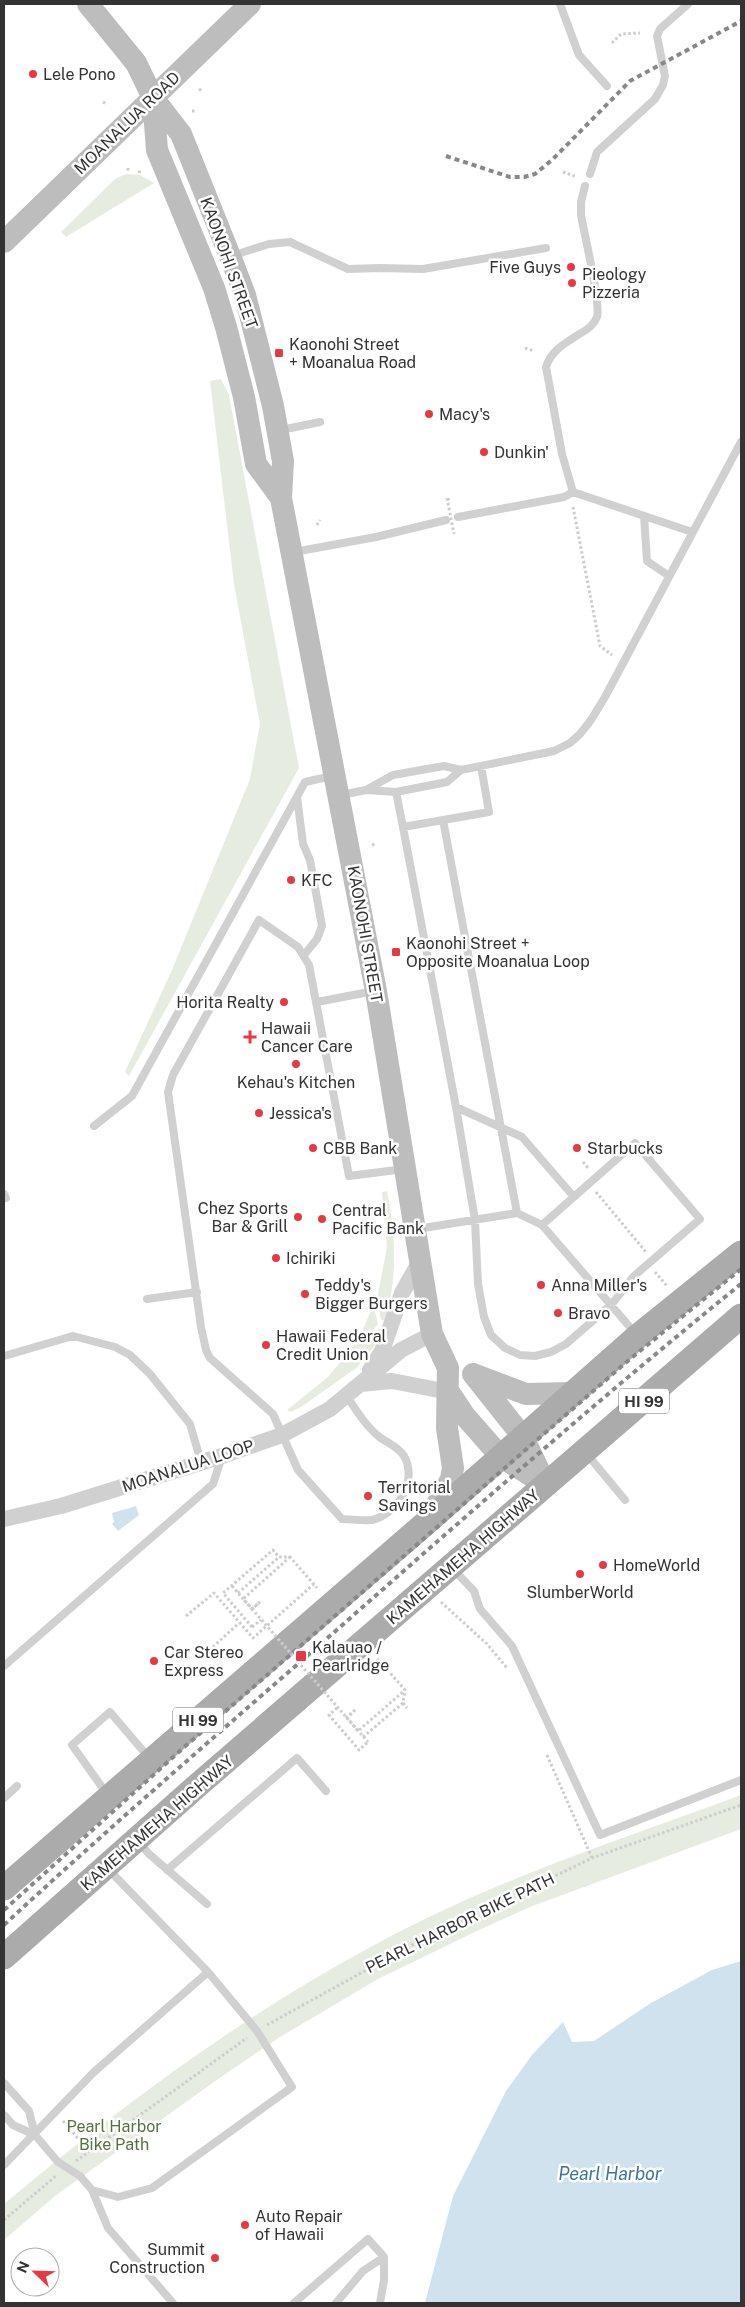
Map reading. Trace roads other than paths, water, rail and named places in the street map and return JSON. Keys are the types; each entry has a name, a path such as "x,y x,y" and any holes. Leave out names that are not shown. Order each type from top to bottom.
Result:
{"main road":[{"name":"HI 99","path":"4,1888 428,1522 638,1336 741,1253"},
{"name":"KAMEHAMEHA HIGHWAY","path":"4,1956 741,1316"}],"street":[{"name":"KAONOHI STREET","path":"88,4 136,63 153,98 181,134 245,295 261,354 283,461 281,498 376,990 432,1334 448,1368 447,1428 453,1468 451,1479 428,1522"},
{"name":"MOANALUA ROAD","path":"4,242 250,4"},
{"name":"KAONOHI STREET","path":"153,98 157,150 214,288 244,396 256,464 281,498"},
{"name":"MOANALUA LOOP","path":"360,1384 382,1351 402,1293 420,1261"},
{"name":"MOANALUA LOOP","path":"4,1519 61,1506 222,1456 282,1435 323,1413 347,1396 401,1350 432,1334"},
{"path":"448,1368 473,1374 526,1394 573,1393"},
{"path":"473,1374 523,1437 546,1485"},
{"path":"360,1384 392,1381 449,1392 465,1416 501,1457 546,1485"}],"lane":[{"path":"560,4 579,55 607,86"},
{"path":"590,174 597,152 655,99 663,85 665,76 657,36 660,29 688,4"},
{"path":"573,492 562,454 546,367 557,349 584,332 594,323 597,316 581,215 581,202 585,186"},
{"path":"230,256 269,244 290,242 348,270 380,268 423,269 546,248"},
{"path":"277,430 320,422"},
{"path":"366,790 393,774 444,766 461,770 554,751 570,743 580,734 591,720 604,697 741,442"},
{"path":"458,517 564,497 573,492 692,532"},
{"path":"644,516 647,561 669,576"},
{"path":"292,552 376,537 446,520"},
{"path":"402,827 489,812 481,766"},
{"path":"94,1126 132,1096 305,782 396,792 447,782 461,770"},
{"path":"396,792 456,1107 475,1220 478,1284 484,1317 491,1335 505,1348 520,1355 535,1356 550,1352 566,1344 611,1305 634,1276 700,1219 635,1143 542,1225"},
{"path":"297,797 303,844 310,860 322,926 317,938 304,955"},
{"path":"443,820 517,1213"},
{"path":"347,1396 377,1435 398,1449 408,1466 407,1487 401,1500 385,1514 372,1520 342,1519 298,1470 273,1414 210,1358 203,1340 168,1100 169,1084 259,920 298,947 309,965 349,1176 406,1168"},
{"path":"317,1002 376,990"},
{"path":"456,1107 522,1137 574,1197"},
{"path":"415,1229 517,1213 542,1225 638,1336"},
{"path":"147,1299 196,1292"},
{"path":"4,1356 73,1336 115,1347 130,1355 150,1374 190,1424 201,1462"},
{"path":"585,1452 625,1500"},
{"path":"4,1666 213,1484 222,1456"},
{"path":"452,1567 474,1591 480,1609 512,1646 600,1834 741,1780"},
{"path":"109,1797 72,1744 110,1712 151,1760"},
{"path":"167,1870 297,1758 326,1791"},
{"path":"4,1798 17,1786"},
{"path":"137,1840 167,1870 207,1904"},
{"path":"92,2190 118,2197 152,2188 292,2087 257,2031 208,1972 107,1867"},
{"path":"4,2165 94,2072 208,1972"},
{"path":"4,2083 29,2111 35,2135"},
{"path":"4,2115 13,2125 35,2135 58,2162 80,2176 92,2190 108,2228 173,2303"},
{"path":"294,2303 368,2239 384,2257 384,2280 380,2303"},
{"path":"336,2303 363,2271 384,2257"}],"water":[{"path":"136,1506 139,1515 118,1531 112,1524 114,1522 112,1513"},
{"name":"Pearl Harbor","path":"741,1961 741,2303 425,2303 453,2196 506,2091 532,2055 563,2022 572,2042 594,2041 651,2003 712,1970"}],"railway":[{"path":"446,156 510,177 524,177 535,174 552,160 630,81 741,21"},
{"path":"4,1910 181,1750 630,1359 741,1269"},
{"path":"4,1925 166,1779 483,1501 585,1413 741,1284"}],"place":[{"name":"Lele Pono","path":"33,74"},
{"name":"Five Guys","path":"571,267"},
{"name":"Pieology Pizzeria","path":"572,283"},
{"name":"Kaonohi Street + Moanalua Road","path":"279,353"},
{"name":"Macy's","path":"429,414"},
{"name":"Dunkin'","path":"484,452"},
{"name":"KFC","path":"291,880"},
{"name":"Kaonohi Street + Opposite Moanalua Loop","path":"396,952"},
{"name":"Horita Realty","path":"284,1002"},
{"name":"Hawaii Cancer Care","path":"250,1037"},
{"name":"Kehau's Kitchen","path":"296,1064"},
{"name":"Jessica's","path":"259,1113"},
{"name":"CBB Bank","path":"313,1148"},
{"name":"Starbucks","path":"577,1148"},
{"name":"Chez Sports Bar & Grill","path":"298,1217"},
{"name":"Central Pacific Bank","path":"322,1219"},
{"name":"Ichiriki","path":"276,1258"},
{"name":"Anna Miller's","path":"541,1285"},
{"name":"Teddy's Bigger Burgers","path":"305,1294"},
{"name":"Bravo","path":"558,1313"},
{"name":"Hawaii Federal Credit Union","path":"266,1345"},
{"name":"Territorial Savings","path":"368,1496"},
{"name":"HomeWorld","path":"603,1565"},
{"name":"SlumberWorld","path":"580,1574"},
{"name":"Kalauao / Pearlridge","path":"301,1656"},
{"name":"Car Stereo Express","path":"154,1661"},
{"name":"Auto Repair of Hawaii","path":"245,2225"},
{"name":"Summit Construction","path":"215,2258"}],"park label":[{"name":"Pearl Harbor Bike Path","path":"114,2135"}]}
